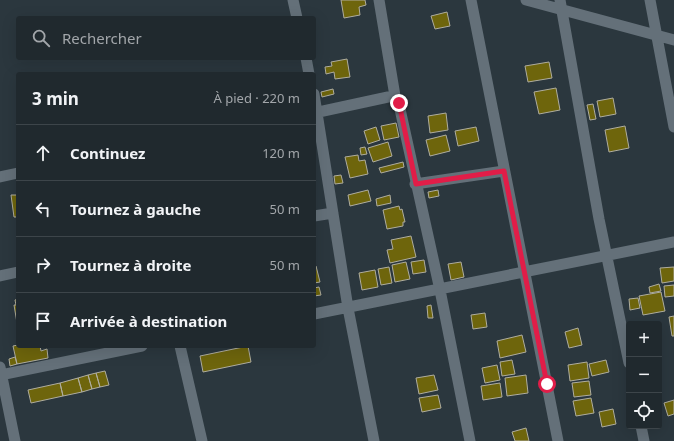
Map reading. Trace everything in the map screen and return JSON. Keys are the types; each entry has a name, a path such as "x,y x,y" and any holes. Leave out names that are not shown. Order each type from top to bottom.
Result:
{"street":[{"path":"293,0 297,16"},
{"path":"379,0 395,96 400,106 440,290 470,441"},
{"path":"471,0 523,272 558,441"},
{"path":"526,0 560,5 674,40"},
{"path":"650,0 674,127"},
{"path":"560,5 606,256 628,357"},
{"path":"306,60 310,72"},
{"path":"374,441 348,308 316,113 395,96"},
{"path":"416,184 504,171"},
{"path":"0,177 16,173"},
{"path":"316,216 333,213"},
{"path":"316,314 674,242"},
{"path":"0,276 16,272"},
{"path":"15,441 1,373 132,348"},
{"path":"180,348 202,441"},
{"path":"642,429 644,441"}],"building":[{"path":"341,0 365,0 366,5 359,7 360,15 344,18"},
{"path":"447,12 450,26 435,29 431,16"},
{"path":"347,59 350,77 335,79 334,72 326,74 325,67 332,66 331,62"},
{"path":"549,62 552,78 528,82 525,66"},
{"path":"556,88 560,110 539,114 534,92"},
{"path":"333,89 334,94 322,97 321,92"},
{"path":"613,98 616,114 600,117 597,101"},
{"path":"593,104 596,119 590,120 587,105"},
{"path":"446,113 448,130 430,133 428,116"},
{"path":"396,123 399,137 384,140 381,126"},
{"path":"625,126 629,148 609,152 605,130"},
{"path":"376,127 380,140 368,144 364,131"},
{"path":"476,127 479,141 458,146 455,131"},
{"path":"446,135 450,151 430,156 426,140"},
{"path":"388,142 392,156 373,162 368,148"},
{"path":"365,147 367,154 361,155 360,148"},
{"path":"358,155 359,161 365,160 368,174 350,178 345,157"},
{"path":"403,162 404,167 381,173 379,168"},
{"path":"341,175 343,183 335,184 334,176"},
{"path":"368,190 371,201 350,206 348,195"},
{"path":"438,190 439,196 429,198 428,192"},
{"path":"11,195 16,195 16,217 14,217"},
{"path":"390,195 391,203 377,206 376,199"},
{"path":"399,206 400,210 402,209 405,222 403,222 403,226 387,229 383,210"},
{"path":"411,236 416,257 390,263 387,250 393,249 391,240"},
{"path":"424,260 426,272 413,274 411,262"},
{"path":"406,262 410,279 395,282 392,265"},
{"path":"461,262 464,277 451,280 448,264"},
{"path":"316,266 320,282 316,283"},
{"path":"389,267 392,283 381,285 378,269"},
{"path":"674,267 674,281 662,283 660,268"},
{"path":"375,270 378,287 362,290 359,273"},
{"path":"659,284 661,291 650,293 649,287"},
{"path":"674,285 674,296 665,297 664,286"},
{"path":"319,287 321,295 316,296 316,288"},
{"path":"661,292 665,311 643,315 639,296"},
{"path":"638,298 640,308 630,310 629,299"},
{"path":"14,305 16,305 16,317"},
{"path":"431,305 433,318 428,318 427,306"},
{"path":"485,313 487,327 473,329 471,315"},
{"path":"674,316 674,336 672,336 669,317"},
{"path":"578,328 582,345 569,348 565,332"},
{"path":"522,335 526,352 500,358 497,341"},
{"path":"16,345 16,348 40,348 41,351 47,349 48,358 17,364 13,346"},
{"path":"238,348 248,348 251,362 203,372 200,356"},
{"path":"15,357 17,364 10,366 9,359"},
{"path":"512,360 515,374 502,376 500,362"},
{"path":"606,360 609,372 592,376 589,364"},
{"path":"587,362 589,378 570,381 568,365"},
{"path":"497,365 500,380 485,383 482,368"},
{"path":"105,371 109,385 100,387 96,373"},
{"path":"96,373 100,387 92,389 88,375"},
{"path":"88,375 92,389 82,392 78,378"},
{"path":"434,375 438,390 419,394 416,378"},
{"path":"526,375 528,393 507,396 505,378"},
{"path":"78,378 82,392 63,396 60,383"},
{"path":"589,381 591,395 574,397 572,383"},
{"path":"60,383 63,396 31,403 28,390"},
{"path":"500,383 502,397 483,400 481,386"},
{"path":"438,395 441,408 422,412 419,398"},
{"path":"591,398 594,413 576,416 573,401"},
{"path":"674,400 674,414 668,416 664,403"},
{"path":"613,409 616,424 602,427 599,412"},
{"path":"526,428 529,441 515,441 512,432"}],"route":[{"path":"399,103 416,184 504,171 523,272 547,384"}]}
